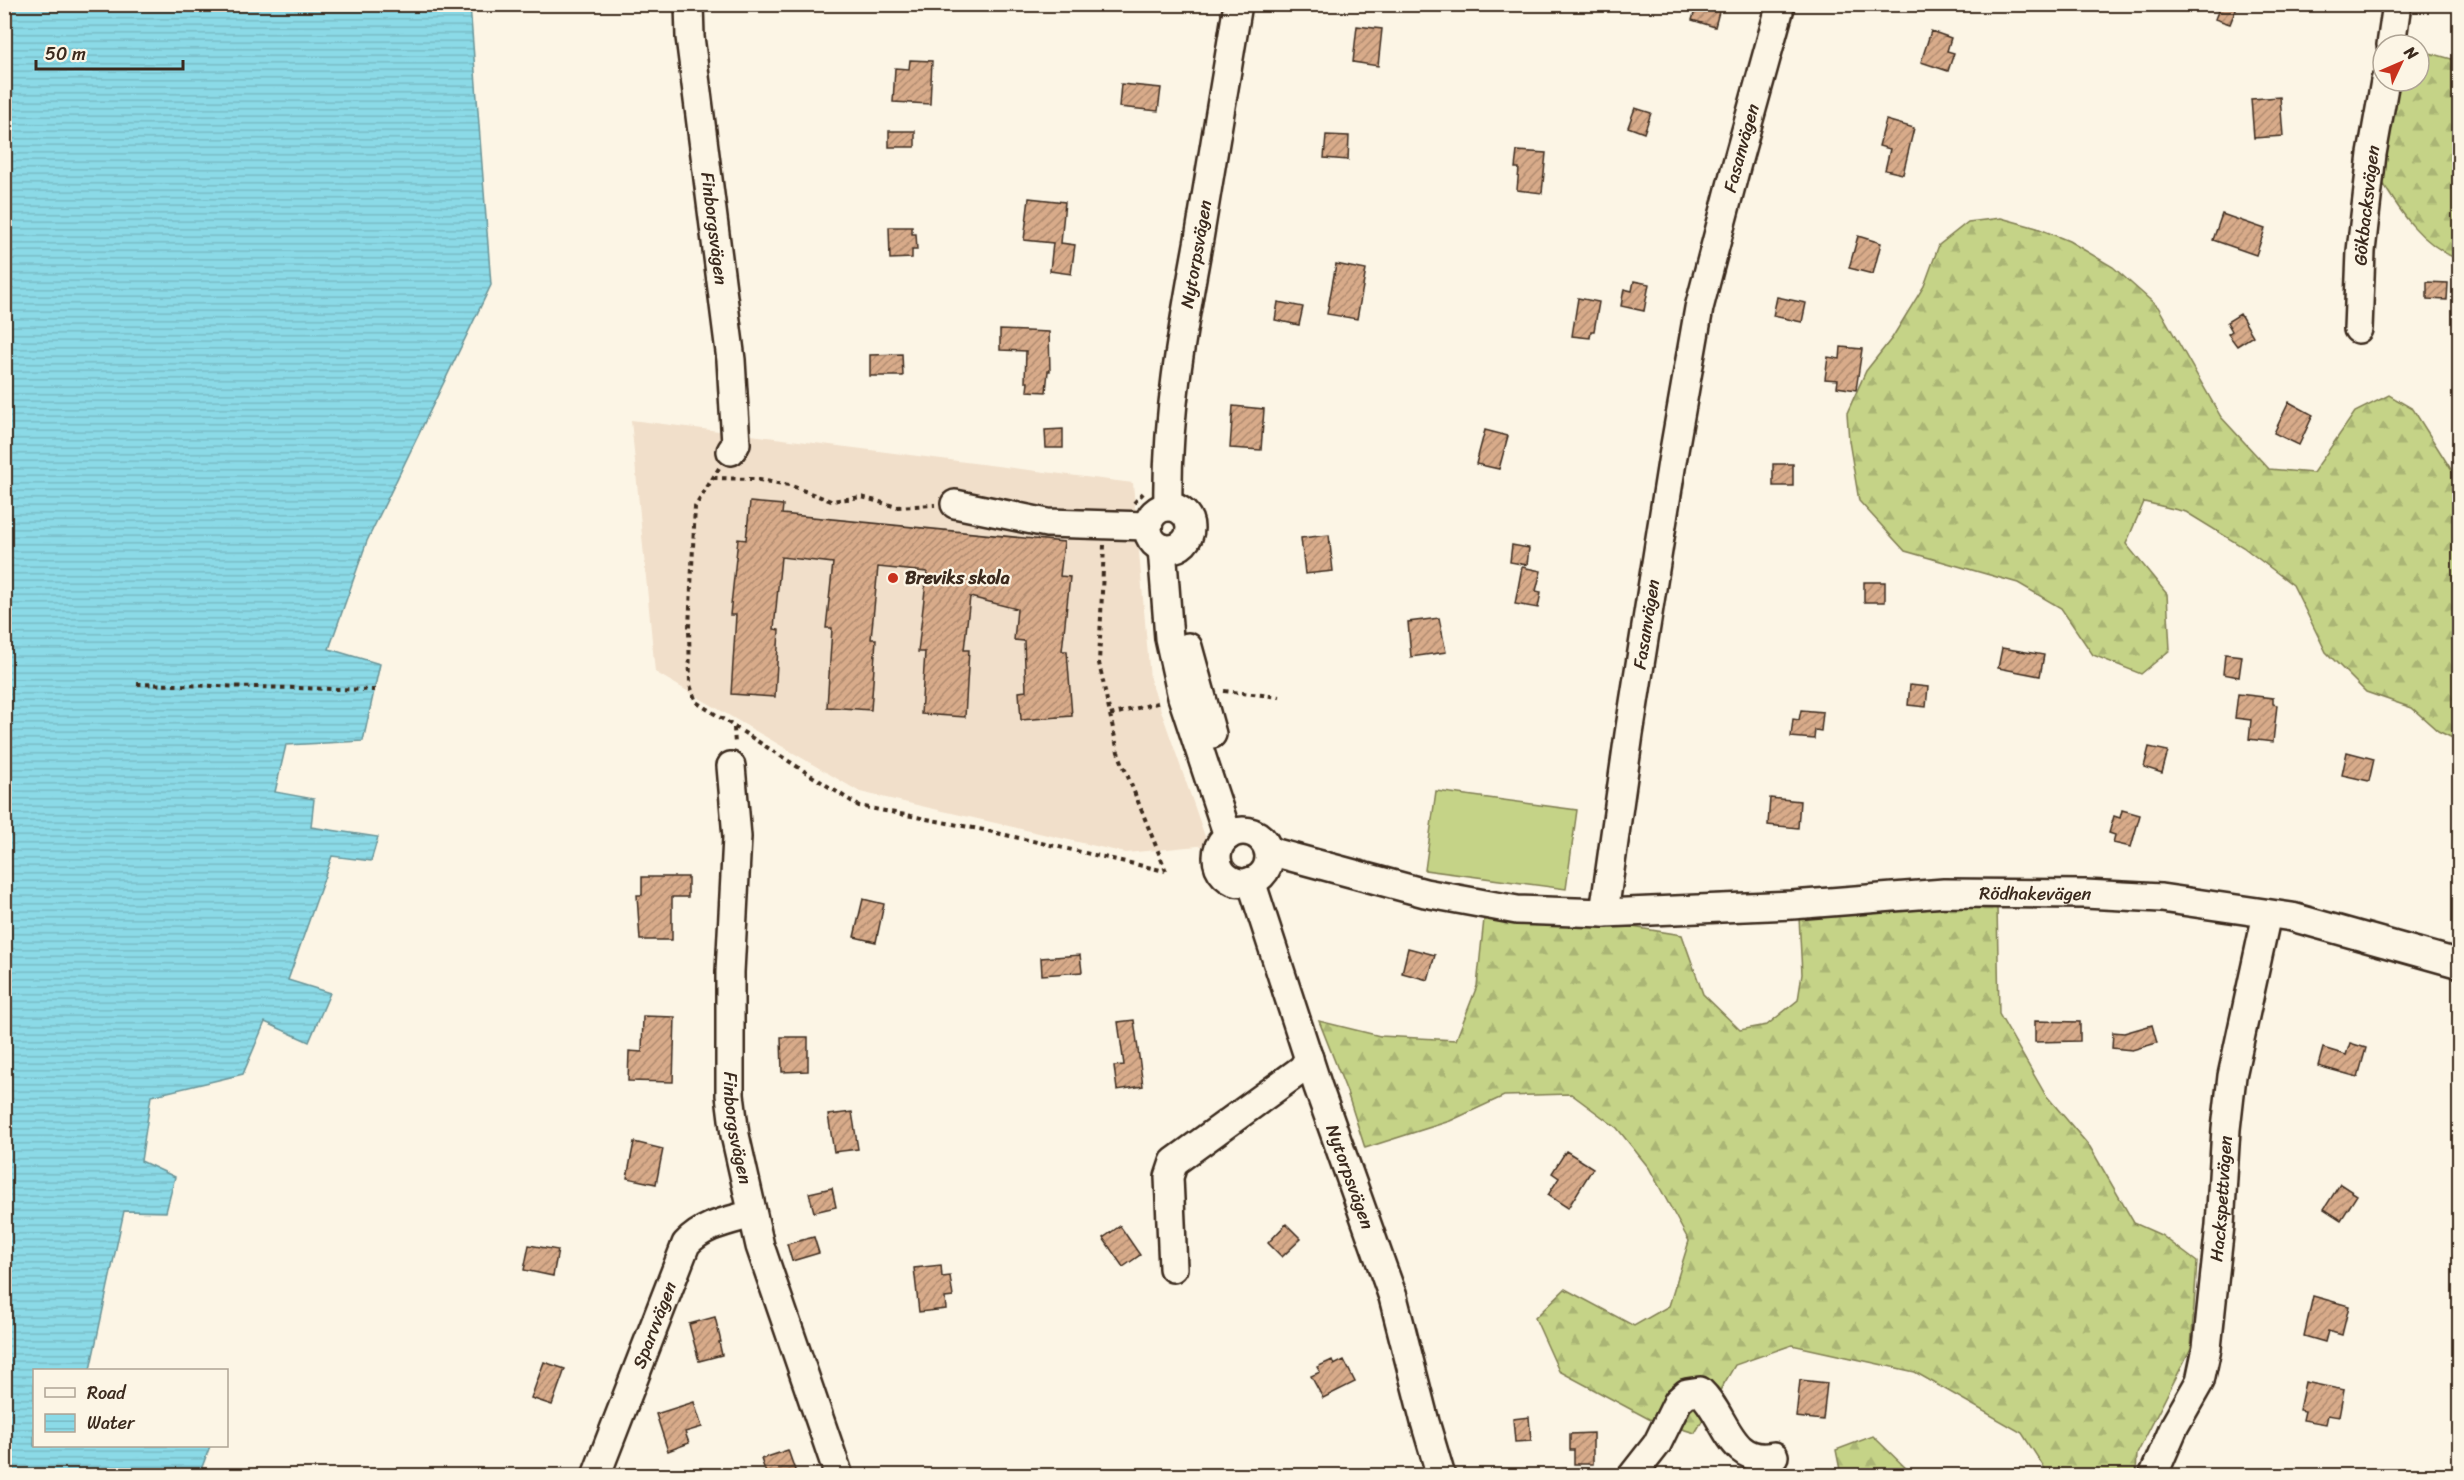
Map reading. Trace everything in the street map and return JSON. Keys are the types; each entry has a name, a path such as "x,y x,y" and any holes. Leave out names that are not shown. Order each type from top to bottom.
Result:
{"street":[{"name":"Finborgsvägen","path":"689,4 690,37 731,360 736,444 730,451"},
{"name":"Nytorpsvägen","path":"1168,506 1172,409 1181,340 1238,4"},
{"name":"Fasanvägen","path":"1604,913 1629,734 1699,308 1781,4"},
{"path":"2393,33 2397,4"},
{"name":"Gökbacksvägen","path":"2358,329 2361,251 2372,154 2383,93"},
{"path":"955,504 1047,523 1162,541 1189,537 1190,521 1180,509 1168,506 1152,514 1162,541 1169,638 1182,697 1236,833"},
{"name":"Finborgsvägen","path":"731,765 737,837 730,972 730,1095 735,1135 760,1246 838,1476"},
{"path":"1236,833 1262,839 1269,850 1270,858 1266,870 1259,878 1251,881 1237,882 1222,872 1217,855 1220,845 1236,833"},
{"path":"1269,850 1425,893 1517,910 1604,913"},
{"name":"Nytorpsvägen","path":"1251,881 1309,1058 1393,1297 1441,1476"},
{"name":"Rödhakevägen","path":"1604,913 1792,905 1956,893 2085,894 2161,898 2292,917 2460,964"},
{"name":"Hackspettvägen","path":"2153,1476 2175,1425 2200,1381 2207,1347 2232,1076 2267,914"},
{"path":"1173,1268 1169,1177 1174,1162 1302,1069 1309,1058"},
{"name":"Sparvvägen","path":"596,1476 686,1244 695,1234 706,1228 752,1214"},
{"path":"1632,1476 1657,1444 1678,1401 1687,1393 1700,1391 1710,1400 1733,1441 1743,1453 1762,1459 1774,1456"}],"path":[{"path":"730,451 694,507 689,627 690,685 696,702 859,806 984,830 1166,871"},
{"path":"713,478 754,479 789,485 831,501 862,497 897,507 955,504"},
{"path":"137,684 375,690"}],"shaded area":[{"name":"Breviks skola","path":"631,420 1133,483 1150,679 1208,845 1126,853 860,792 655,672"}],"green space":[{"path":"2431,53 2459,61 2459,260 2422,236 2395,203 2379,177 2391,93 2431,93"},
{"path":"2001,218 2037,228 2069,241 2113,267 2158,307 2221,417 2269,469 2313,473 2355,412 2389,395 2413,409 2454,474 2459,475 2459,741 2438,731 2412,708 2366,692 2326,652 2293,585 2243,547 2186,512 2144,502 2126,544 2167,594 2170,650 2141,674 2093,655 2061,608 2018,583 1905,551 1859,501 1849,441 1847,413 1866,371 1892,338 1924,286 1939,245 1968,222"},
{"path":"1436,791 1577,810 1566,889 1425,870"},
{"path":"1997,905 1999,1014 2045,1094 2090,1147 2134,1223 2161,1235 2197,1262 2191,1348 2137,1454 2136,1475 2049,1475 2022,1433 1915,1372 1792,1345 1735,1365 1695,1433 1649,1419 1559,1371 1535,1318 1565,1289 1634,1326 1669,1306 1689,1241 1649,1168 1617,1128 1571,1094 1504,1096 1450,1121 1365,1148 1347,1092 1319,1021 1380,1036 1456,1040 1477,986 1484,919 1601,922 1682,935 1703,994 1740,1030 1767,1025 1798,1000 1802,974 1799,917"},
{"path":"1873,1436 1913,1475 1841,1475 1836,1450"}],"water":[{"path":"5,4 470,5 491,285 367,541 329,649 380,664 363,741 286,745 275,792 314,799 311,827 378,837 371,861 332,856 288,980 330,993 309,1042 265,1022 243,1074 151,1096 141,1161 175,1177 166,1212 124,1211 90,1369 33,1369 33,1447 210,1447 199,1475 5,1475"}],"building":[{"path":"1697,4 1721,4 1715,27 1692,20"},
{"path":"2221,4 2238,4 2230,24 2215,19"},
{"path":"1357,26 1382,29 1378,66 1353,62"},
{"path":"1931,31 1951,38 1947,51 1954,53 1948,71 1921,62"},
{"path":"910,60 932,61 930,104 893,102 895,68 909,69"},
{"path":"1121,84 1161,88 1158,111 1119,107"},
{"path":"2280,97 2283,136 2254,138 2251,99"},
{"path":"1635,108 1651,113 1644,133 1628,127"},
{"path":"1886,120 1914,128 1903,174 1885,170 1890,149 1879,146"},
{"path":"889,131 915,131 915,147 889,147"},
{"path":"1326,135 1349,136 1348,160 1324,158"},
{"path":"1517,151 1546,153 1542,193 1517,190 1519,168 1515,168"},
{"path":"1029,198 1065,202 1061,243 1075,245 1071,274 1050,271 1053,243 1024,240"},
{"path":"2222,214 2265,229 2256,255 2213,240"},
{"path":"889,227 912,227 912,234 916,234 917,250 912,250 912,258 890,259"},
{"path":"1858,236 1881,243 1873,274 1849,268"},
{"path":"1336,264 1366,270 1357,319 1327,314"},
{"path":"1634,281 1649,284 1644,311 1621,306 1624,289 1632,291"},
{"path":"2427,282 2448,283 2447,300 2427,299"},
{"path":"1777,297 1806,303 1802,322 1773,316"},
{"path":"1578,298 1599,302 1594,331 1591,331 1590,338 1572,336"},
{"path":"1278,302 1303,307 1299,325 1275,320"},
{"path":"2240,314 2253,336 2237,346 2228,334 2232,331 2227,322"},
{"path":"1000,330 1049,332 1050,371 1048,371 1046,392 1027,391 1026,351 1000,350"},
{"path":"1841,347 1862,349 1856,390 1837,387 1838,380 1825,379 1828,357 1840,359"},
{"path":"902,354 903,376 870,376 870,355"},
{"path":"2289,402 2313,415 2299,445 2274,433"},
{"path":"1233,406 1264,409 1261,450 1230,448"},
{"path":"1063,429 1063,448 1046,448 1045,430"},
{"path":"1485,430 1508,436 1499,469 1476,464"},
{"path":"1773,464 1793,464 1793,486 1773,486"},
{"path":"750,502 783,505 782,514 1064,542 1060,576 1070,577 1062,651 1067,651 1072,716 1021,720 1019,692 1026,691 1024,641 1014,640 1017,609 970,597 964,650 969,650 965,717 921,714 925,652 918,652 927,572 878,567 871,639 876,639 871,710 827,707 832,628 826,628 833,563 781,557 774,629 779,630 775,697 731,694 736,615 730,615 738,539 746,540"},
{"path":"1329,535 1333,571 1305,574 1301,538"},
{"path":"1512,545 1529,548 1527,565 1510,562"},
{"path":"1522,567 1541,571 1536,591 1541,592 1538,608 1515,604"},
{"path":"1864,582 1885,582 1885,602 1864,602"},
{"path":"1439,618 1446,652 1411,657 1408,622"},
{"path":"2002,648 2044,655 2040,676 1998,668"},
{"path":"2225,654 2242,656 2239,677 2223,674"},
{"path":"1910,685 1928,687 1926,707 1908,705"},
{"path":"2238,694 2273,698 2273,704 2277,705 2273,742 2249,739 2251,720 2235,718"},
{"path":"1801,710 1823,712 1821,731 1815,730 1814,739 1791,737 1793,719 1799,720"},
{"path":"2149,747 2168,751 2162,773 2144,767"},
{"path":"2347,752 2374,759 2369,781 2342,775"},
{"path":"1770,798 1800,801 1798,828 1768,825"},
{"path":"2122,810 2140,815 2131,847 2113,843 2115,835 2109,833 2114,816 2120,818"},
{"path":"642,877 688,877 688,897 672,897 672,940 640,940 637,895 642,895"},
{"path":"863,899 884,904 876,942 854,937"},
{"path":"1408,948 1435,955 1428,980 1402,973"},
{"path":"1080,955 1082,972 1042,975 1041,958"},
{"path":"643,1016 675,1017 673,1082 628,1081 629,1051 642,1052"},
{"path":"1134,1020 1143,1086 1117,1090 1114,1066 1124,1065 1118,1022"},
{"path":"2035,1021 2080,1022 2080,1041 2035,1042"},
{"path":"2152,1025 2157,1043 2132,1050 2112,1048 2113,1032 2124,1033"},
{"path":"781,1037 808,1037 808,1071 782,1072"},
{"path":"2350,1043 2366,1048 2358,1077 2318,1066 2323,1048 2346,1055"},
{"path":"852,1112 858,1149 834,1152 828,1115"},
{"path":"634,1142 663,1149 656,1184 627,1178"},
{"path":"1566,1151 1593,1168 1568,1208 1548,1195 1559,1178 1552,1173"},
{"path":"2340,1184 2357,1195 2341,1220 2324,1209"},
{"path":"832,1188 836,1207 814,1212 809,1193"},
{"path":"1286,1224 1301,1239 1282,1257 1268,1243"},
{"path":"1120,1226 1140,1255 1123,1267 1103,1238"},
{"path":"814,1237 819,1253 792,1261 787,1244"},
{"path":"529,1245 558,1250 553,1276 524,1270"},
{"path":"941,1265 942,1277 950,1276 953,1297 945,1298 946,1309 919,1312 914,1268"},
{"path":"2313,1296 2349,1306 2342,1335 2328,1331 2325,1342 2304,1336"},
{"path":"715,1317 722,1355 699,1361 689,1324"},
{"path":"1332,1360 1334,1365 1344,1360 1355,1382 1323,1398 1311,1376 1320,1372 1317,1367"},
{"path":"544,1362 565,1369 552,1405 531,1398"},
{"path":"1800,1380 1827,1383 1823,1420 1796,1417"},
{"path":"2305,1382 2344,1390 2339,1417 2328,1415 2326,1424 2303,1420 2305,1411 2299,1410"},
{"path":"694,1402 702,1427 685,1432 689,1443 668,1451 656,1414"},
{"path":"1529,1417 1531,1441 1515,1442 1513,1419"},
{"path":"1593,1433 1593,1464 1574,1464 1574,1450 1570,1450 1570,1434"},
{"path":"788,1450 797,1476 767,1476 761,1459"}],"place":[{"name":"Breviks skola","path":"893,578"}]}
